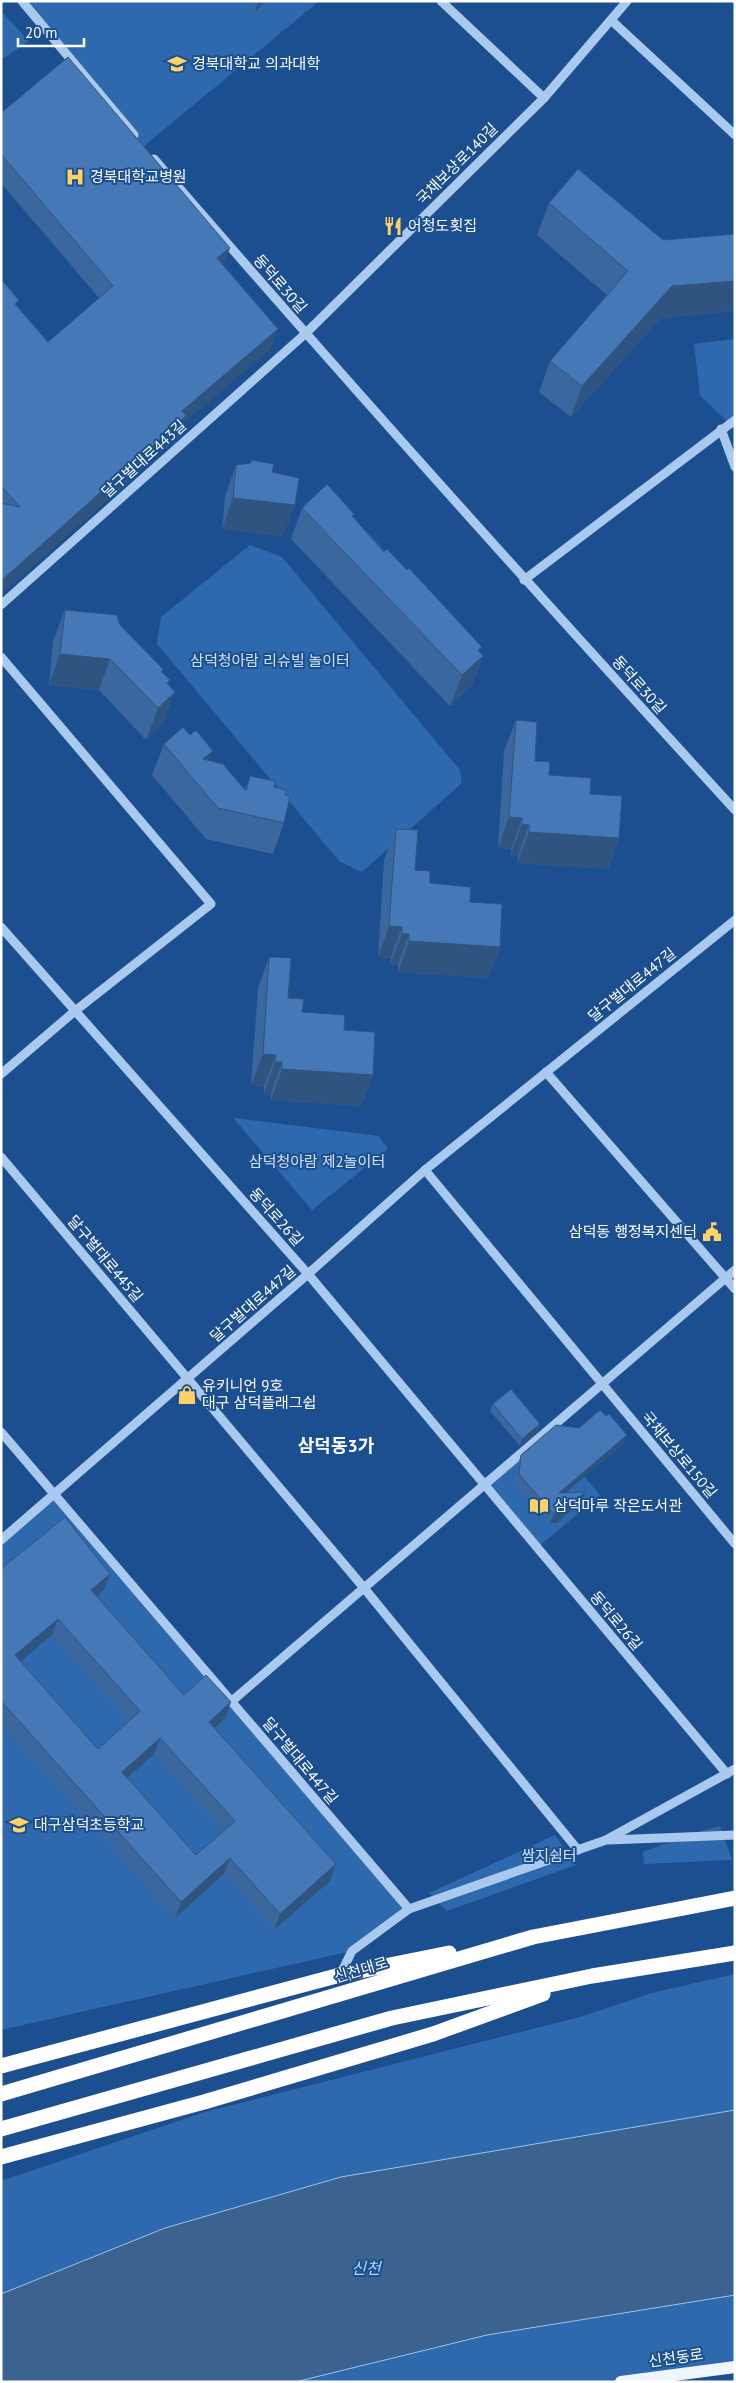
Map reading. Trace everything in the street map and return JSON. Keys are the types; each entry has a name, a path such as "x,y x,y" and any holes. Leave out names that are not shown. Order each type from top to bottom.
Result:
{"highway":[{"name":"신천대로","path":"1,2094 533,1937 735,1898"},
{"path":"1,2066 340,1975 533,1937"},
{"path":"1,2129 392,2018 592,1976 735,1953"},
{"path":"1,2157 194,2104 433,2034 592,1976"}],"main road":[{"name":"신천동로","path":"621,2382 735,2367"}],"street":[{"path":"22,1 139,142"},
{"path":"441,1 544,98"},
{"name":"국채보상로140길","path":"305,334 544,98 627,1"},
{"path":"611,20 735,135"},
{"name":"동덕로30길","path":"150,154 305,334 524,580 735,810"},
{"name":"달구벌대로443길","path":"1,605 305,334"},
{"path":"524,580 721,428 735,420"},
{"path":"721,428 735,467"},
{"path":"1,657 211,904 75,1012 1,1074"},
{"name":"달구벌대로447길","path":"1,1540 425,1170 735,920"},
{"name":"동덕로26길","path":"1,927 308,1274 485,1485 731,1771"},
{"path":"546,1072 735,1289"},
{"name":"달구벌대로445길","path":"1,1157 187,1379"},
{"path":"425,1170 602,1384"},
{"path":"232,1701 735,1270"},
{"path":"187,1379 364,1588 578,1850"},
{"name":"국채보상로150길","path":"602,1384 735,1544"},
{"path":"1,1432 55,1494"},
{"name":"달구벌대로447길","path":"55,1494 409,1909"},
{"path":"340,1975 352,1951 409,1909 606,1840 731,1771"},
{"path":"606,1840 735,1835"}],"green space":[{"name":"경북대학교 의과대학","path":"23,1 319,1 143,147"},
{"path":"1,11 29,41 1,60"},
{"path":"735,339 735,419 729,423 700,395 694,344"},
{"name":"삼덕청아람 리슈빌 놀이터","path":"250,545 282,557 460,770 462,783 362,872 340,862 157,644 161,617"},
{"name":"삼덕청아람 제2놀이터","path":"233,1118 379,1136 388,1149 312,1210"},
{"path":"546,1431 600,1495 537,1548 485,1485"},
{"path":"55,1494 409,1909 352,1951 1,2030 1,1540"},
{"path":"720,1826 732,1860 644,1864 643,1852 691,1834"},
{"name":"쌈지쉼터","path":"555,1835 576,1865 447,1911 429,1893"},
{"path":"735,1974 735,2110 341,2177 165,2228 1,2294 1,2181 205,2112 580,2017 652,1993"},
{"path":"735,2295 735,2363 621,2382 295,2382 487,2335"}],"water":[{"name":"신천","path":"735,2110 735,2295 487,2335 295,2382 1,2382 1,2294 165,2228 341,2177"}],"building":[{"name":"경북대학교병원","path":"68,57 230,248 217,258 278,329 182,411 186,416 1,581 1,503 20,507 1,486 1,279 19,300 15,304 48,342 113,286 1,154 1,113"},
{"path":"578,169 663,240 735,234 735,281 672,286 582,386 550,361 628,271 549,203"},
{"path":"251,460 274,464 272,472 299,478 295,505 233,498 236,465 251,463"},
{"path":"327,484 384,552 387,549 407,570 409,568 482,647 478,650 483,656 462,675 302,508"},
{"path":"65,610 117,615 120,625 163,669 161,671 170,680 167,683 175,692 158,708 110,659 60,654"},
{"path":"516,720 537,722 535,761 550,762 549,775 591,778 590,794 622,796 619,838 529,832 529,825 522,824 522,818 509,817"},
{"path":"183,727 190,735 196,730 213,751 203,759 223,764 246,791 250,776 275,781 274,787 286,790 285,795 290,797 284,823 218,808 164,744"},
{"path":"396,829 418,830 415,870 430,871 430,883 471,887 470,902 502,904 500,947 409,941 409,934 402,934 402,927 389,926"},
{"path":"269,957 291,958 288,998 304,999 302,1012 345,1015 344,1030 375,1032 373,1075 282,1069 282,1062 275,1062 276,1055 263,1054"},
{"path":"511,1389 540,1424 522,1439 493,1404"},
{"path":"600,1410 606,1416 609,1414 627,1435 559,1493 585,1492 560,1514 554,1514 519,1474 521,1455 556,1425 579,1428"},
{"path":"65,1517 110,1574 91,1590 184,1695 206,1675 231,1702 209,1722 336,1864 280,1914 230,1858 181,1902 1,1701 1,1569","holes":["58,1619 140,1711 98,1749 15,1655","160,1738 235,1821 196,1855 122,1772"]}],"place":[{"name":"경북대학교 의과대학","path":"177,64"},
{"name":"경북대학교병원","path":"75,177"},
{"name":"어청도횟집","path":"393,226"},
{"name":"삼덕동 행정복지센터","path":"712,1232"},
{"name":"유키니언 9호 대구 삼덕플래그쉽","path":"187,1395"},
{"name":"삼덕마루 작은도서관","path":"539,1506"},
{"name":"대구삼덕초등학교","path":"19,1825"}],"district":[{"name":"삼덕동3가","path":"336,1446"}]}
